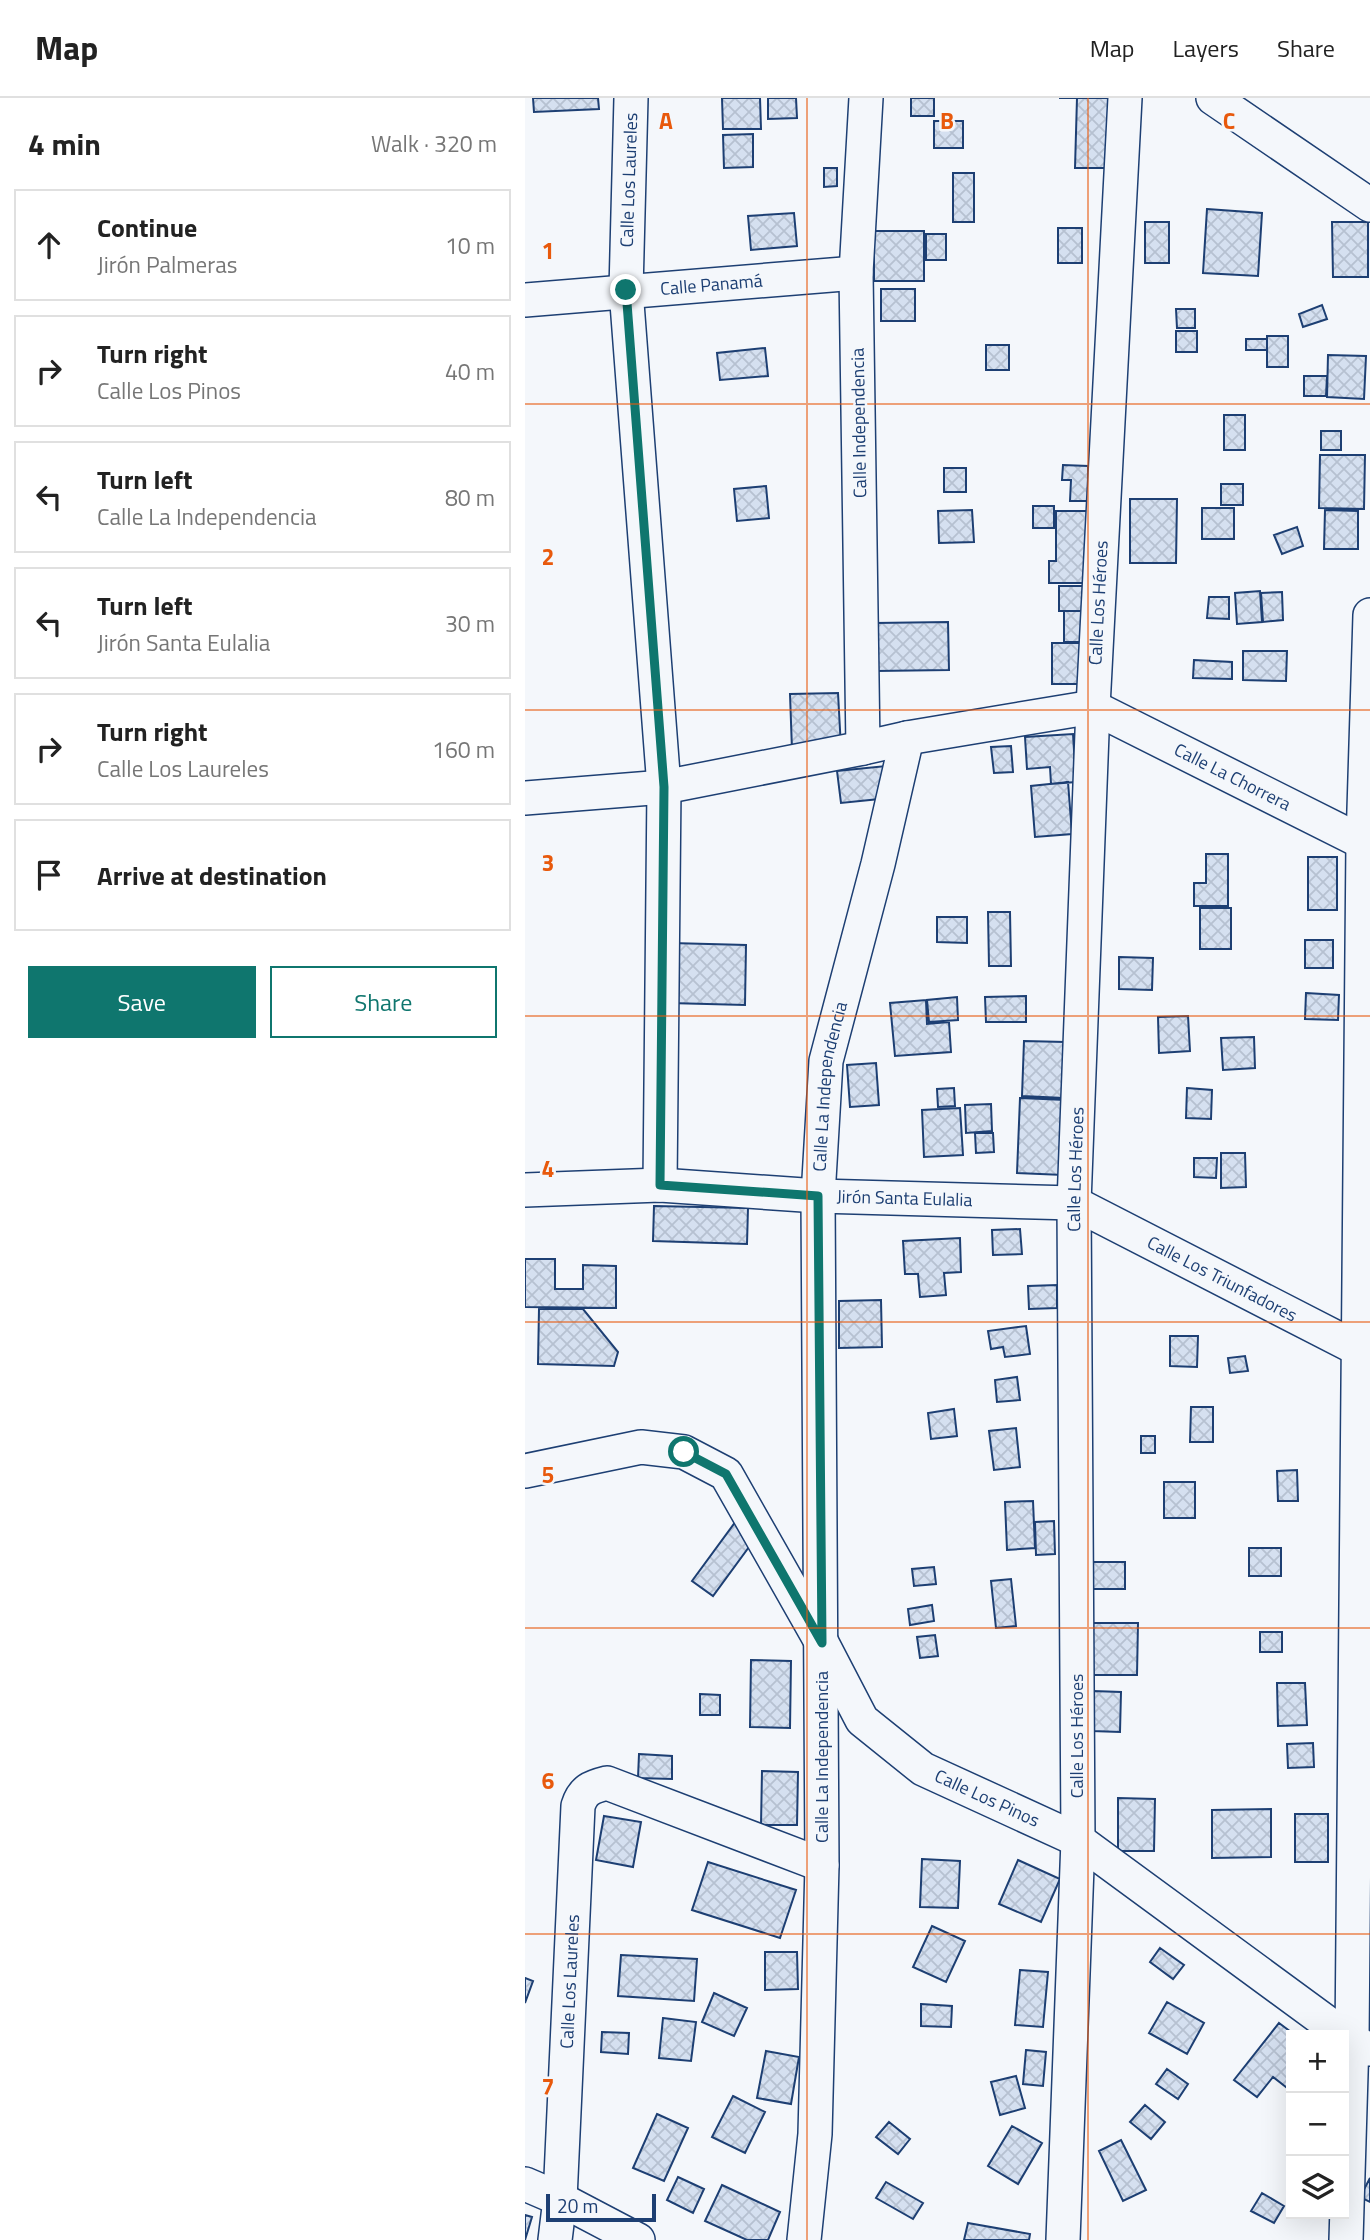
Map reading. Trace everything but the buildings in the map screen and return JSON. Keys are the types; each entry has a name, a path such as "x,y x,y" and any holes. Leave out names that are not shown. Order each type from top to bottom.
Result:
{"street":[{"name":"Calle Los Laureles","path":"631,98 626,290 664,787 660,1185"},
{"name":"Calle Independencia","path":"863,748 856,273 866,98"},
{"name":"Calle Los Héroes","path":"1063,2240 1078,1840 1074,1202 1093,707 1125,98"},
{"path":"1213,98 1370,205"},
{"name":"Calle Panamá","path":"525,300 856,273"},
{"path":"1346,2240 1361,2046 1366,844 1370,615"},
{"path":"525,798 664,787 907,738 1093,707"},
{"name":"Calle La Chorrera","path":"1093,707 1366,844"},
{"name":"Calle La Independencia","path":"804,2240 815,2134 822,1865 818,1196 826,1061 878,864 907,738"},
{"name":"Jirón Santa Eulalia","path":"525,1190 660,1185 818,1196 1074,1202"},
{"name":"Calle Los Triunfadores","path":"1074,1202 1365,1352"},
{"name":"Calle Los Pinos","path":"525,1471 641,1447 684,1452 726,1474 822,1643 862,1720 923,1769 1078,1840 1361,2046"},
{"name":"Calle Los Laureles","path":"555,2240 560,2199 578,1807 582,1793 592,1786 607,1783 822,1865"},
{"path":"525,2184 560,2199 638,2240"}],"route":[{"path":"626,290 664,787 660,1185 818,1196 822,1643 726,1474 684,1452"}]}
